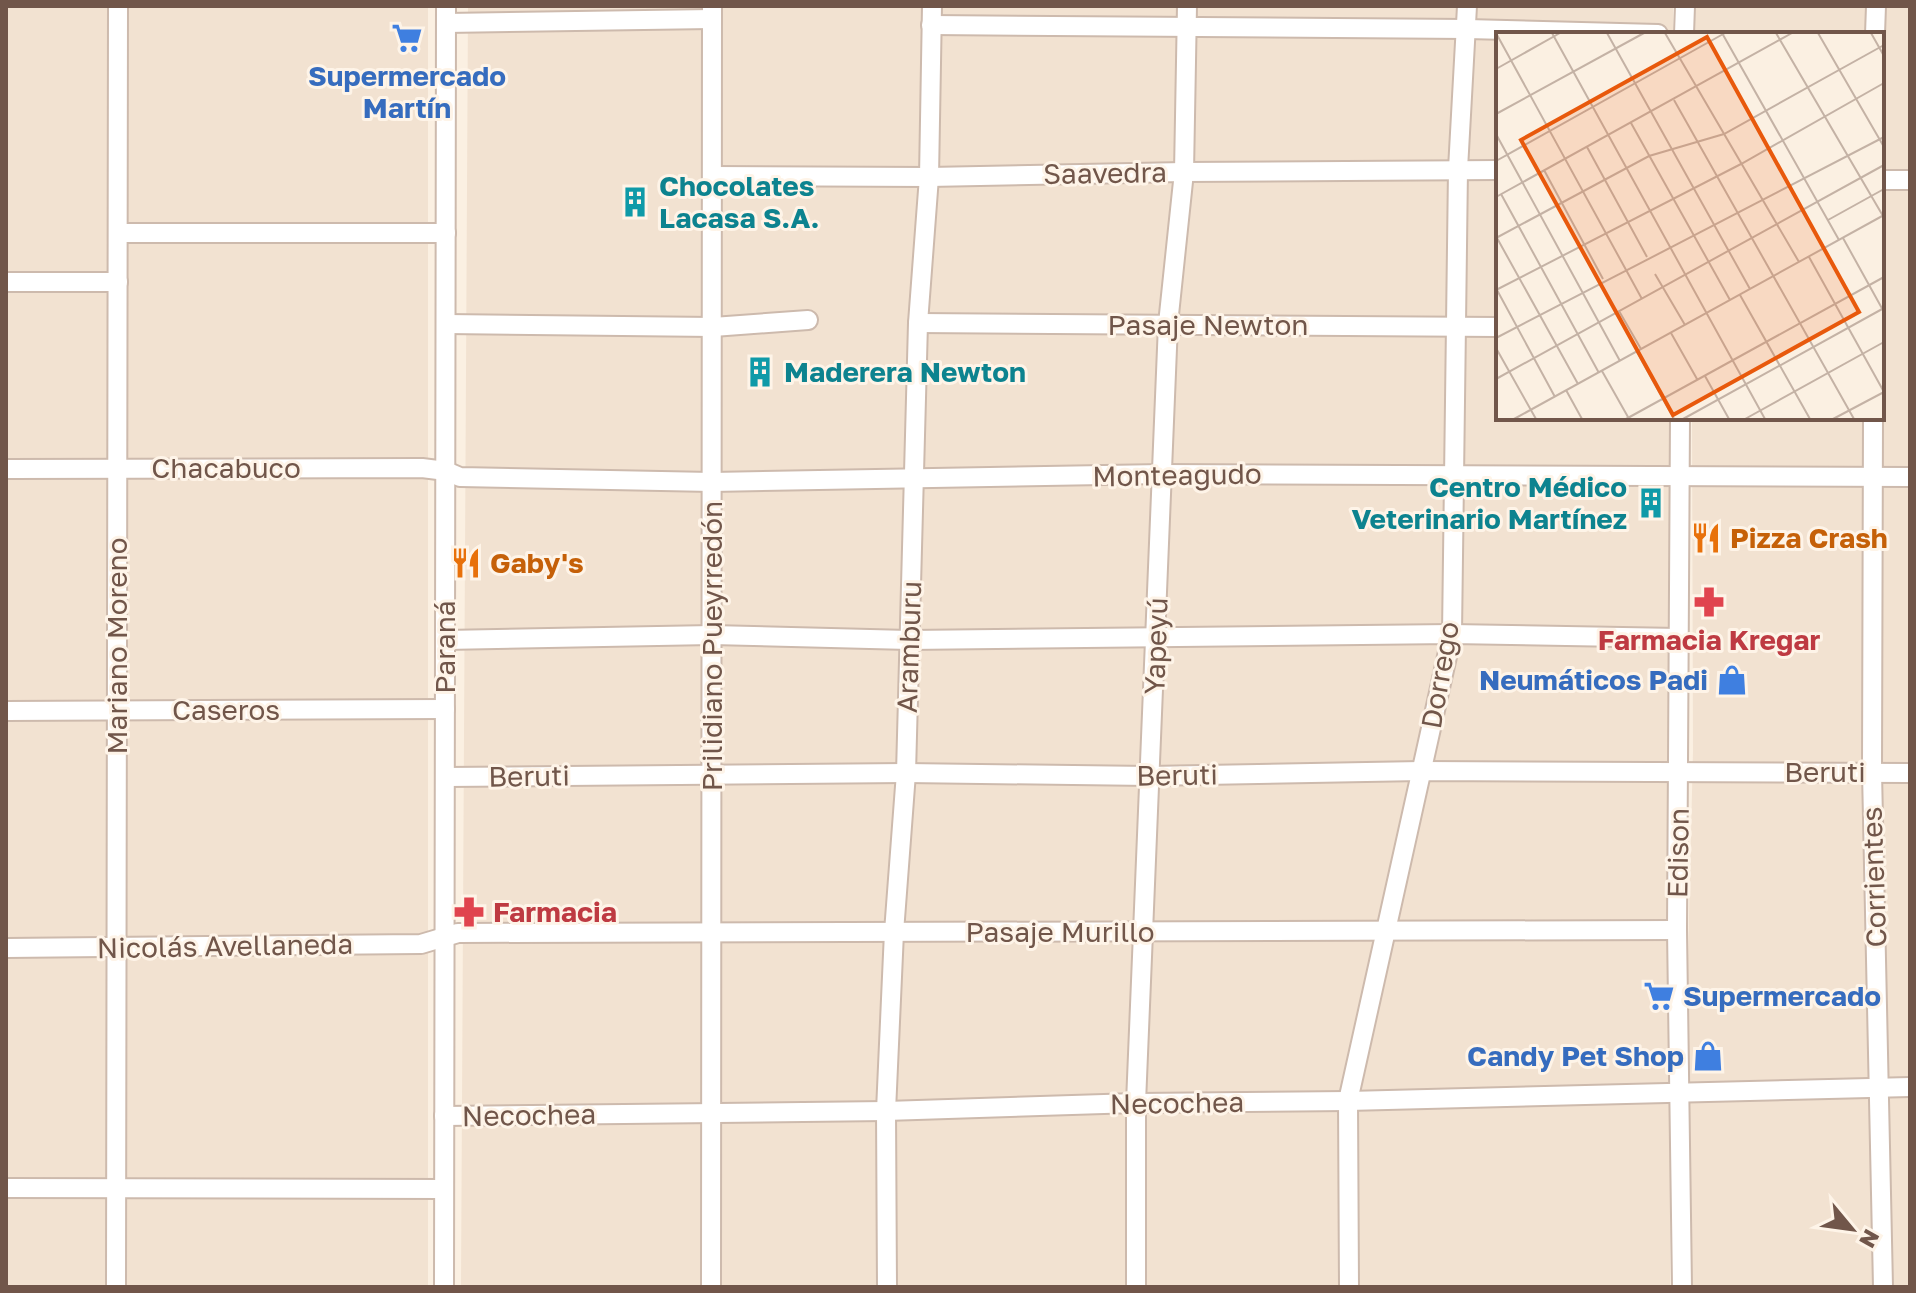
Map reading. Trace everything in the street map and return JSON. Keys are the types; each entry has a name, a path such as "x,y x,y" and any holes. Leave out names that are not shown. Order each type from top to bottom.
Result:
{"street":[{"name":"Mariano Moreno","path":"116,1287 118,6"},
{"name":"Aramburu","path":"887,1287 886,1111 894,932 906,773 918,323 929,177 932,6"},
{"name":"Yapeyú","path":"1136,1287 1136,1103 1149,776 1168,324 1184,172 1187,6"},
{"name":"Dorrego","path":"1349,1287 1348,1101 1452,634 1458,169 1467,6"},
{"path":"1684,32 1685,6"},
{"path":"1875,32 1876,6"},
{"path":"446,15 712,12"},
{"name":"Prilidiano Pueyrredón","path":"711,1287 712,12"},
{"name":"Paraná","path":"444,1287 446,15"},
{"path":"931,25 1582,32"},
{"name":"Saavedra","path":"712,176 929,177 1496,170"},
{"path":"1884,180 1910,180"},
{"path":"118,233 446,233"},
{"path":"6,282 118,282"},
{"path":"446,324 713,327 808,320"},
{"name":"Pasaje Newton","path":"918,323 1496,327"},
{"name":"Edison","path":"1680,420 1677,930 1682,1287"},
{"name":"Corrientes","path":"1873,420 1872,772 1883,1287"},
{"name":"Chacabuco","path":"6,469 422,468 446,471"},
{"name":"Monteagudo","path":"446,471 460,477 712,482 1162,474 1910,477"},
{"path":"445,640 712,635 909,640 1452,634 1679,638"},
{"name":"Caseros","path":"6,711 445,709"},
{"name":"Beruti","path":"445,777 906,773 1149,776 1421,771 1910,773"},
{"name":"Pasaje Murillo","path":"444,937 458,933 711,931 1386,933 1677,930"},
{"name":"Nicolás Avellaneda","path":"6,948 421,944 444,937"},
{"name":"Necochea","path":"444,1116 886,1111 1910,1087"},
{"path":"6,1188 444,1189"}],"shaded area":[{"path":"6,6 428,6 428,1287 6,1287"},
{"path":"468,6 1673,6 1673,32 1496,32 1496,420 1672,420 1670,1287 461,1287"},
{"path":"1692,6 1910,6 1910,1287 1688,1287 1685,1083 1693,751 1692,420 1884,420 1884,32 1692,32"}],"place":[{"name":"Supermercado Martín","path":"407,38"},
{"name":"Chocolates Lacasa S.A.","path":"635,202"},
{"name":"Maderera Newton","path":"760,372"},
{"name":"Centro Médico Veterinario Martínez","path":"1651,503"},
{"name":"Pizza Crash","path":"1706,538"},
{"name":"Gaby's","path":"466,563"},
{"name":"Farmacia Kregar","path":"1709,602"},
{"name":"Neumáticos Padi","path":"1732,680"},
{"name":"Farmacia","path":"469,912"},
{"name":"Supermercado","path":"1659,996"},
{"name":"Candy Pet Shop","path":"1708,1056"}]}
